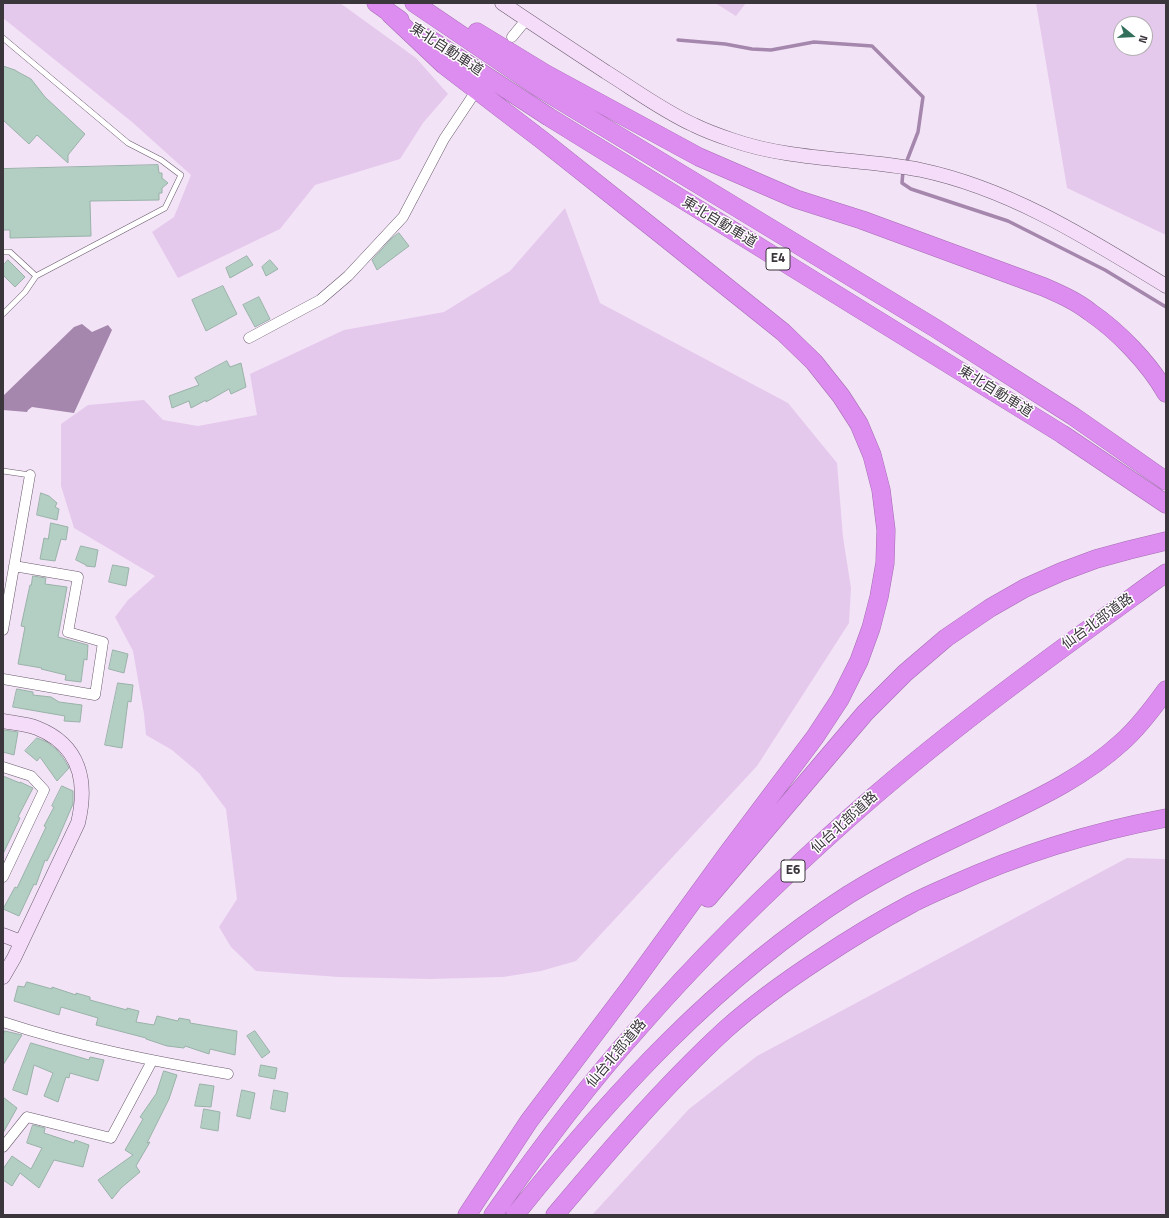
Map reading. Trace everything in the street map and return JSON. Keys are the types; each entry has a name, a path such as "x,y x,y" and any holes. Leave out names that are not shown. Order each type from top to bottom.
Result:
{"highway":[{"name":"東北自動車道","path":"376,3 390,14 548,117 1062,434 1166,504"},
{"name":"東北自動車道","path":"414,3 538,87 935,328 1072,416 1166,481"},
{"path":"430,3 546,74 699,157 796,199 869,222 1044,287 1066,297 1090,312 1114,331 1134,351 1166,393"},
{"path":"390,14 444,65 542,140 783,332 814,362 841,396 858,424 872,455 881,490 886,530 885,562 879,597 871,628 859,661 840,699 814,738 631,986 529,1121 467,1215"},
{"path":"631,986 866,713 905,673 946,638 1001,601 1025,588 1061,572 1103,557 1166,542"},
{"name":"仙台北部道路","path":"493,1215 526,1168 573,1107 636,1030 696,965 766,895 848,819 917,761 993,700 1166,573"},
{"path":"515,1215 620,1091 677,1032 756,962 803,926 850,894 936,847 1043,796 1094,765 1123,741 1148,715 1166,690"},
{"path":"555,1215 600,1161 661,1094 726,1030 785,981 850,938 912,903 972,876 1040,850 1123,826 1166,818"}],"street":[{"path":"502,3 662,108 695,126 764,150 912,169 962,181 1006,197 1052,219 1109,251 1166,286"},
{"path":"512,37 526,20"},
{"path":"249,338 320,300 348,276 403,216 444,139 472,97"},
{"path":"3,630 30,475"},
{"path":"3,679 95,695 103,642 68,632 78,577 14,566"},
{"path":"3,721 36,727 55,738 70,752 76,762 81,775 82,792 82,808 78,823 21,942 8,956 3,977"},
{"path":"3,767 31,776 44,790 3,877"},
{"path":"3,935 21,942"},
{"path":"3,1022 36,1033 152,1061 228,1074"},
{"path":"3,1147 27,1116 111,1138 152,1061"}],"lane":[{"path":"3,38 128,143 161,160 181,175 165,208 36,276 25,292 3,314"},
{"path":"3,252 10,252 36,276"},
{"path":"3,471 30,475"}],"shaded area":[{"path":"3,3 340,3 416,58 448,94 423,123 400,159 315,185 280,229 178,278 152,232 174,217 191,175 132,122 3,18"},
{"path":"715,3 746,3 736,16"},
{"path":"1036,3 1166,3 1166,235 1067,188"},
{"path":"565,208 600,303 788,403 837,463 843,537 851,588 849,623 757,766 576,961 541,971 503,977 430,979 339,977 256,971 231,947 219,927 237,899 226,809 199,773 172,750 146,735 144,714 133,651 115,617 128,600 155,576 74,528 61,486 61,424 88,405 144,400 163,420 198,426 257,415 250,374 344,330 444,312 510,271"},
{"path":"82,324 92,332 108,325 112,330 74,413 32,407 27,412 3,410 3,396 74,327"},
{"path":"1127,858 1166,859 1166,1215 592,1215 689,1109 757,1056"}],"building":[{"path":"3,66 15,70 31,79 45,97 85,134 68,155 68,163 37,135 29,144 3,120"},
{"path":"158,165 159,173 162,173 162,178 168,183 162,188 162,193 159,193 159,200 90,201 91,236 10,238 10,230 3,230 3,169"},
{"path":"399,233 409,246 377,270 372,260 392,238"},
{"path":"247,256 253,265 230,278 226,268"},
{"path":"8,260 25,277 15,287 3,275 3,266"},
{"path":"270,260 278,269 266,276 262,267"},
{"path":"223,286 237,314 206,331 192,300"},
{"path":"259,297 270,319 255,327 243,305"},
{"path":"227,361 230,367 241,363 246,387 231,394 229,389 206,402 206,400 191,408 189,401 172,408 169,396 199,385 195,378"},
{"path":"41,493 49,496 57,503 55,507 59,509 57,520 37,515"},
{"path":"51,523 68,527 66,540 61,539 55,561 40,559 44,538 48,539"},
{"path":"81,546 98,550 95,567 86,566 76,560"},
{"path":"113,565 129,568 126,586 109,582"},
{"path":"33,576 46,578 45,584 67,587 58,637 88,645 87,660 84,659 81,682 65,680 66,675 41,669 42,668 18,664 25,627 21,626"},
{"path":"113,650 128,654 124,673 109,669"},
{"path":"118,683 133,685 131,702 128,701 122,748 105,745"},
{"path":"17,689 33,692 33,695 51,697 59,702 82,705 80,722 64,721 65,716 13,707"},
{"path":"4,730 18,732 14,755 3,752"},
{"path":"37,738 47,742 57,750 69,768 57,781 40,757 37,761 25,751"},
{"path":"3,776 33,788 18,817 20,818 3,854"},
{"path":"62,786 73,791 73,804 47,861 45,860 36,885 34,884 19,916 3,909 15,887 17,888 46,827 44,826 54,807 52,806"},
{"path":"27,982 52,989 52,987 76,995 76,993 90,997 90,1000 127,1010 127,1008 139,1011 136,1022 154,1025 157,1016 178,1021 179,1018 190,1020 190,1023 237,1031 235,1055 210,1049 209,1054 185,1046 184,1048 167,1046 146,1038 96,1025 98,1018 61,1007 59,1015 14,1001 18,986 24,987"},
{"path":"5,1031 22,1035 3,1065 3,1037"},
{"path":"255,1031 270,1052 262,1058 247,1036"},
{"path":"31,1043 89,1060 90,1057 104,1060 98,1081 70,1073 69,1078 66,1077 58,1102 44,1096 53,1073 34,1065 27,1095 13,1090"},
{"path":"261,1065 277,1068 275,1079 259,1076"},
{"path":"164,1071 177,1075 169,1099 147,1143 150,1142 136,1166 140,1172 121,1188 112,1199 98,1180 133,1155 125,1150 143,1119 140,1117 156,1094"},
{"path":"200,1084 214,1086 211,1107 195,1106"},
{"path":"242,1090 255,1093 250,1119 237,1116"},
{"path":"274,1090 288,1093 285,1112 271,1109"},
{"path":"3,1097 17,1108 3,1133"},
{"path":"204,1109 220,1112 218,1131 201,1128"},
{"path":"33,1125 45,1128 44,1133 74,1143 75,1140 89,1145 83,1167 54,1160 39,1188 20,1173 12,1186 3,1180 3,1169 12,1156 31,1169 42,1148 27,1143"}],"waterway":[{"path":"678,40 771,50 814,42 872,46 923,97 918,132 906,163"},
{"path":"903,171 902,183 911,189 1008,221 1105,270 1166,307"}]}
